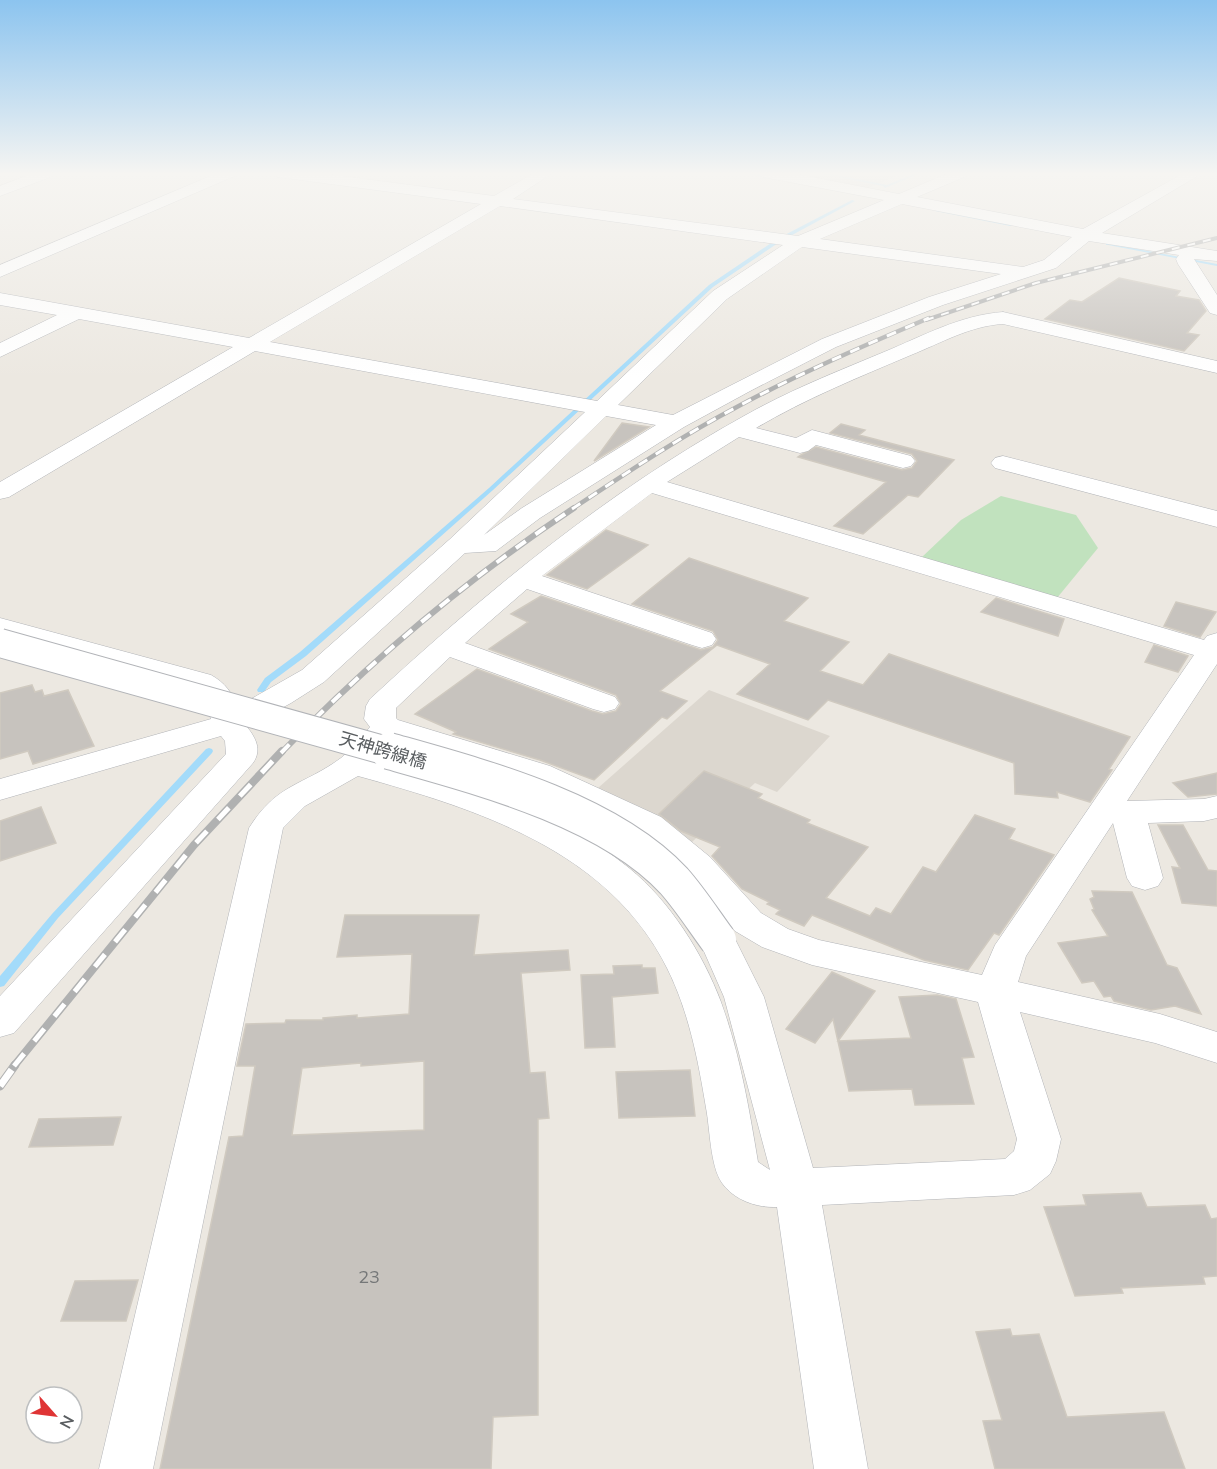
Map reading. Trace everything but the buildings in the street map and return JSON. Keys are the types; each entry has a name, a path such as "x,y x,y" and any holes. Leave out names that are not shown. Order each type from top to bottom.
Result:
{"street":[{"path":"0,272 73,241"},
{"path":"0,492 430,241"},
{"path":"776,241 1024,272"},
{"path":"0,790 228,724 280,697 313,676 459,545 592,406 720,295 790,241"},
{"path":"459,545 487,545 531,513 676,422 829,343 936,301 1050,264 1078,241"},
{"path":"1121,241 1217,256"},
{"path":"1190,251 1185,259 1187,264 1217,309"},
{"path":"0,299 676,422"},
{"path":"0,351 77,313"},
{"path":"1217,367 1003,318 988,318 850,374 737,430 648,484 523,579 444,645 381,706 380,719 387,727 538,773 649,825 698,865 748,922 775,938 812,952 1160,1029 1217,1048"},
{"path":"737,430 800,446 812,437 903,461"},
{"path":"1003,463 1217,519"},
{"path":"353,764 504,813 574,846 621,880 668,934 701,1001 718,1066 738,1171 762,1189 1014,1177 1034,1161 1039,1139 995,993 1008,954 1118,809 1213,653 648,484"},
{"path":"523,579 702,639"},
{"path":"0,626 200,681 212,688 218,696 228,724 240,740 242,756 0,1022"},
{"name":"天神跨線橋","path":"0,643 471,774 589,819 633,846 674,881 718,940 744,997 797,1189 841,1469"},
{"path":"444,645 604,703"},
{"path":"126,1469 266,828 271,817 289,802 353,764 387,727"},
{"path":"1118,809 1204,810 1217,807"},
{"path":"1118,809 1145,878"}],"shaded area":[{"path":"709,690 830,736 777,792 755,783 692,842 659,818 598,788"}],"green space":[{"path":"1001,496 1076,515 1098,548 1057,598 922,557 961,520"}],"waterway":[{"path":"261,690 268,680 303,654 491,489 711,286 778,241"},
{"path":"1108,244 1217,265"},
{"path":"0,983 55,916 209,751"}],"railway":[{"path":"926,320 1036,283 1207,241"},
{"path":"572,509 672,444 735,408 807,372 929,318"},
{"path":"281,753 384,654 458,592 574,508"},
{"path":"14,1066 194,845 282,751"},
{"path":"0,1086 15,1065"}]}
